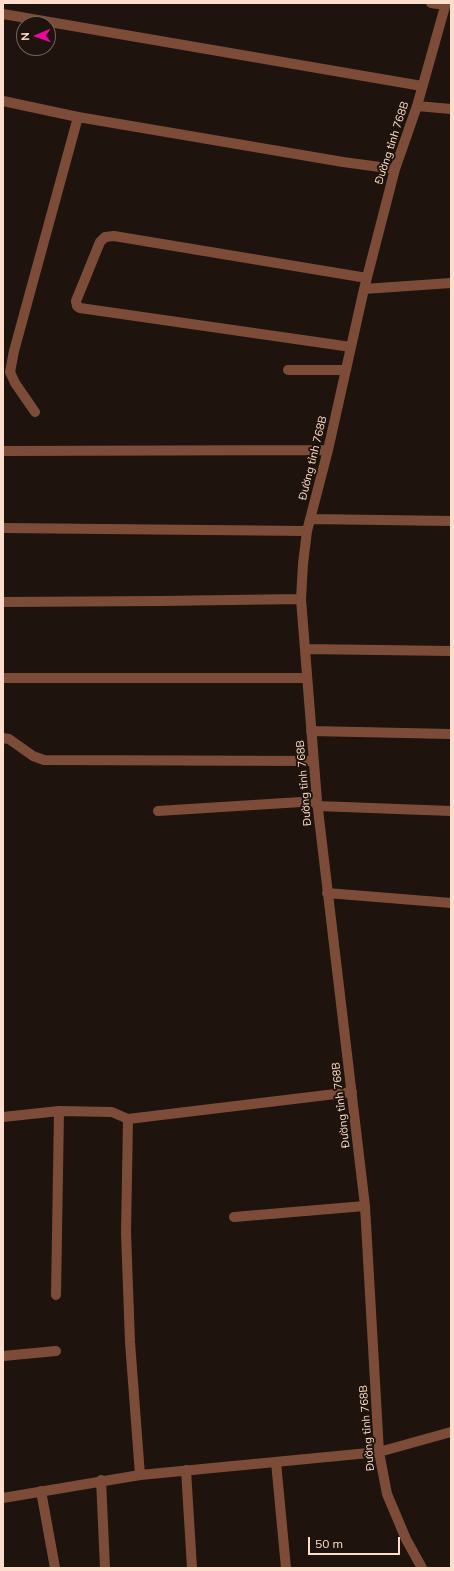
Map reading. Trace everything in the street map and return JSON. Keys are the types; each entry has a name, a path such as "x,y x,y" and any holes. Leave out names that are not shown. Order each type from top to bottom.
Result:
{"street":[{"path":"431,3 445,4"},
{"name":"Đường tỉnh 768B","path":"422,1568 406,1539 387,1494 379,1452 366,1206 317,803 301,599 307,531 328,450 364,290 395,169 417,106 445,4"},
{"path":"3,14 422,86"},
{"path":"3,101 78,117 342,162 395,169"},
{"path":"417,106 451,109"},
{"path":"35,412 15,383 10,372 14,351 78,117"},
{"path":"351,347 80,308 77,306 76,301 100,242 106,236 114,236 367,278"},
{"path":"364,290 451,284"},
{"path":"288,370 346,370"},
{"path":"3,451 328,450"},
{"path":"310,519 451,521"},
{"path":"3,528 307,531"},
{"path":"3,602 301,599"},
{"path":"305,649 451,651"},
{"path":"3,678 307,678"},
{"path":"311,731 451,734"},
{"path":"3,738 10,739 32,756 44,760 314,761"},
{"path":"158,811 317,803 451,811"},
{"path":"327,893 451,903"},
{"path":"3,1117 59,1111 112,1112 128,1119 352,1092"},
{"path":"56,1295 59,1111"},
{"path":"128,1119 126,1233 130,1342 140,1475"},
{"path":"234,1217 366,1206"},
{"path":"3,1356 56,1351"},
{"path":"3,1498 101,1480 140,1475 379,1452 451,1432"},
{"path":"276,1462 286,1568"},
{"path":"186,1470 192,1568"},
{"path":"101,1480 105,1568"},
{"path":"41,1491 56,1568"}]}
